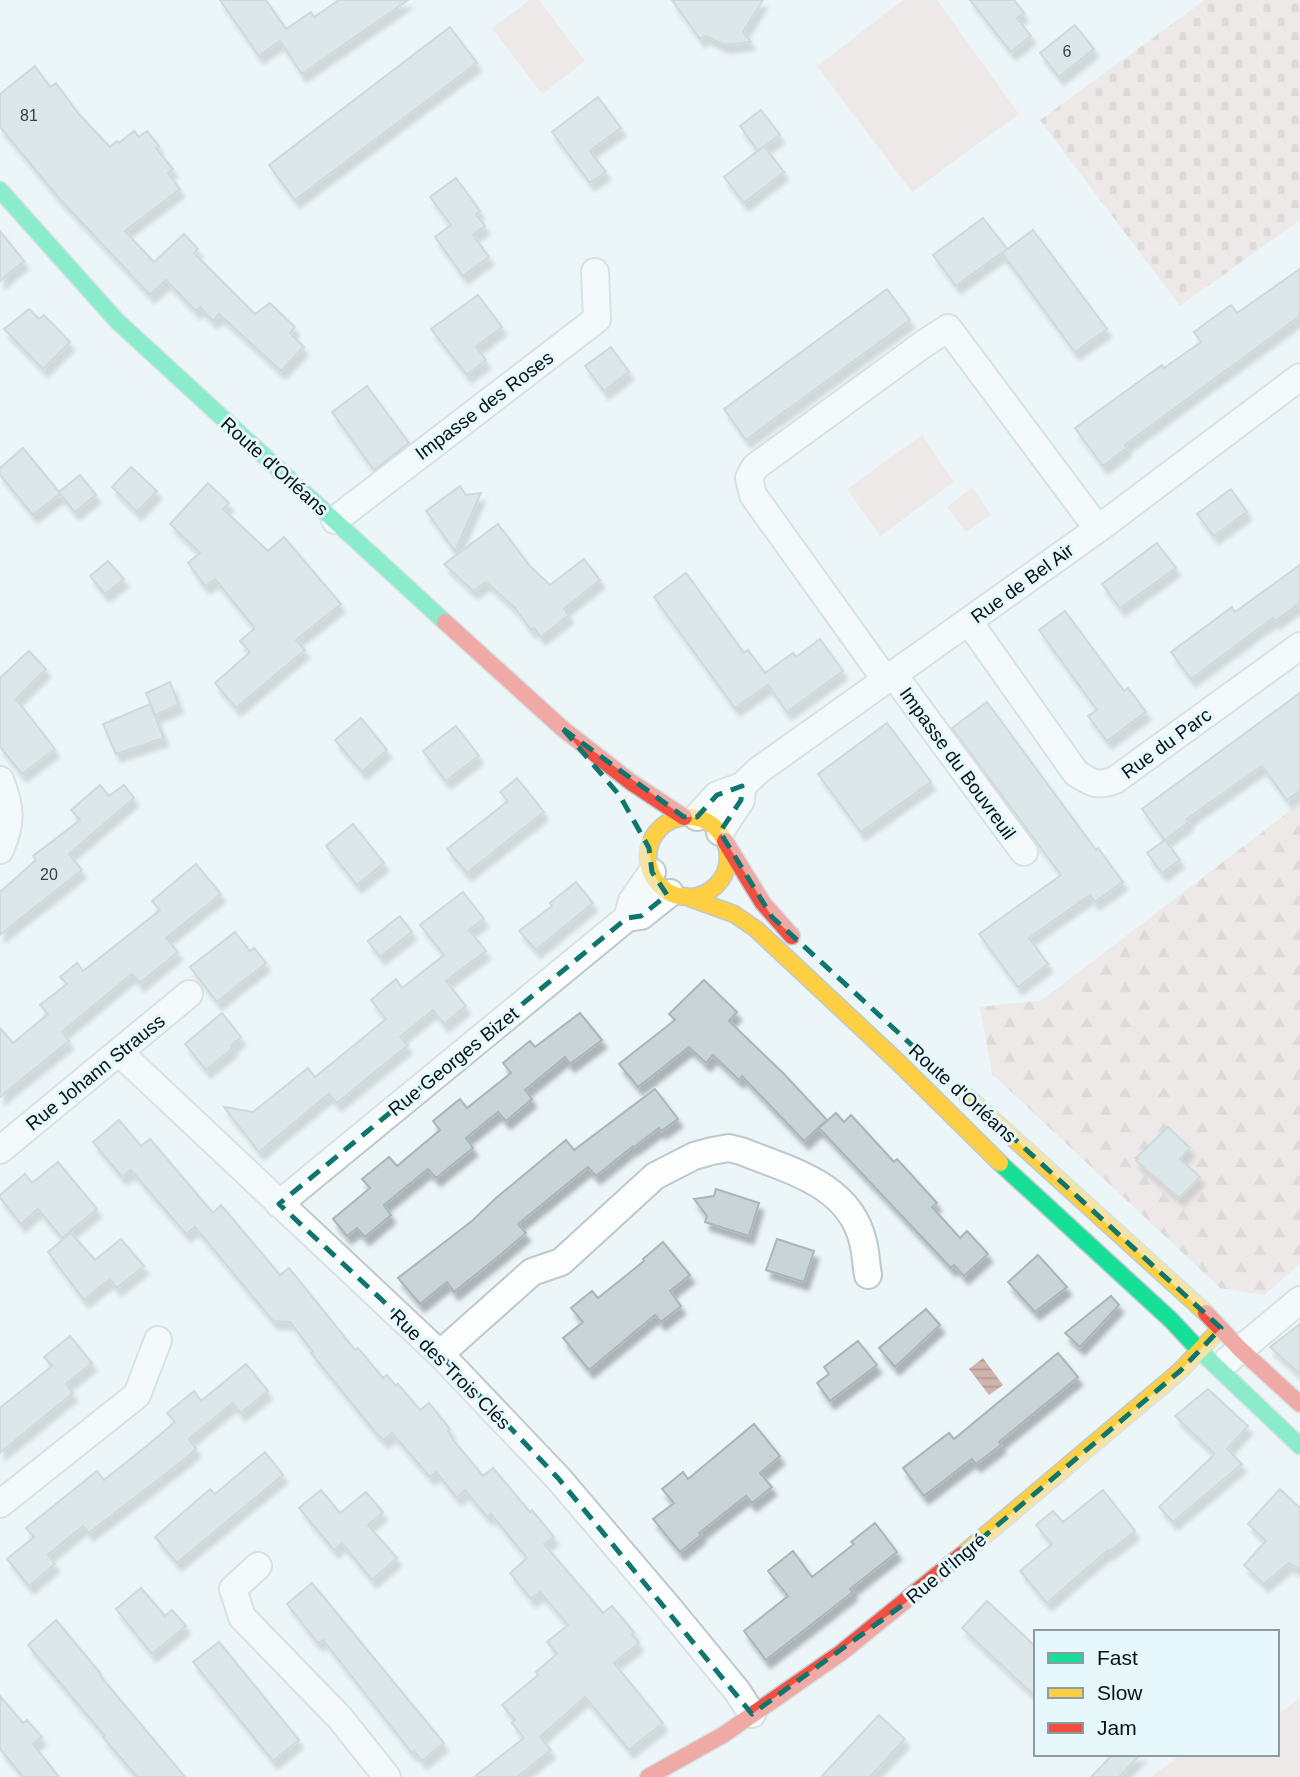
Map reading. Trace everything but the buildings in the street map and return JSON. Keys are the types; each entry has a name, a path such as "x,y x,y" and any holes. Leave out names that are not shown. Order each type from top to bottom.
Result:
{"main road":[{"name":"Route d'Orléans","path":"0,190 117,321 563,729 631,782 691,817"},
{"name":"Route d'Orléans","path":"563,729 612,787"},
{"path":"650,860 654,836 662,826 672,820 691,817 708,821 723,837 752,889 772,917 802,945"},
{"path":"636,825 659,884 677,894 697,896 710,891 720,881 727,869 729,855 723,837"},
{"name":"Route d'Orléans","path":"677,894 734,914 755,929 899,1063 1031,1194 1171,1320 1300,1446"},
{"name":"Route d'Orléans","path":"954,1085 1192,1299 1240,1349 1300,1404"},
{"name":"Rue d'Ingré","path":"648,1777 723,1735 841,1653 904,1604 1180,1371 1220,1328"}],"street":[{"name":"Impasse des Roses","path":"335,520 597,319 596,272"},
{"name":"Impasse du Bouvreuil","path":"1024,852 753,495 749,478 755,467 948,328 1098,528"},
{"name":"Rue de Bel Air","path":"691,817 718,795 742,786 759,770 969,622 1300,377"},
{"name":"Rue du Parc","path":"969,622 1076,773 1090,783 1102,785 1115,780 1300,646"},
{"path":"0,780 9,802 8,831 0,850"},
{"name":"Rue de Bel Air","path":"723,837 741,800 742,786"},
{"name":"Rue Georges Bizet","path":"279,1204 626,918 650,860"},
{"name":"Rue Georges Bizet","path":"626,918 641,916 677,894"},
{"name":"Rue Johann Strauss","path":"0,1150 189,994"},
{"name":"Rue des Trois Clés","path":"120,1053 440,1354 558,1478 668,1607 737,1691 752,1714"},
{"path":"440,1354 532,1272 561,1262 655,1175 712,1150 729,1148 741,1151 812,1179 830,1190 849,1212 863,1239 868,1275"},
{"path":"1219,1369 1300,1300"},
{"path":"0,1504 137,1395 158,1340"},
{"path":"258,1566 233,1590 242,1617 340,1718 387,1777"}],"highlighted area":[{"path":"563,729 684,817 697,817 717,795 742,786 741,800 720,832 772,917 1221,1328 1180,1371 904,1604 752,1714 558,1478 440,1354 279,1204 627,918 641,916 667,895 652,872 649,848 620,796"}],"green space":[{"path":"530,0 539,0 585,61 542,94 492,28"},
{"path":"903,0 937,0 1019,114 912,192 817,66"},
{"path":"1205,0 1300,0 1300,220 1180,306 1040,120"},
{"path":"922,435 954,482 880,536 847,489"},
{"path":"972,487 991,515 966,532 947,507"},
{"path":"1300,803 1300,1264 1264,1295 1220,1288 992,1074 980,1007 1042,1000"},
{"path":"1300,1698 1300,1777 1150,1777 1181,1756 1279,1756 1279,1714"}],"shaded area":[{"path":"983,1358 1003,1385 989,1395 969,1369"}],"traffic: fast":[{"path":"0,190 117,321 445,622"},
{"path":"1000,1163 1171,1320 1300,1446"}],"traffic: slow":[{"path":"688,817 703,820 716,829 725,842 728,857 725,872 716,885 703,894 688,897 673,894 660,885 651,872 648,857 651,842 660,829 673,820 688,817"},
{"path":"684,896 734,914 756,929 899,1063 1000,1163"},
{"path":"968,1097 1206,1313"},
{"path":"963,1554 1180,1371 1220,1329"}],"traffic: jam":[{"path":"445,622 563,729 631,782 684,817"},
{"path":"725,841 763,903 792,936"},
{"path":"1206,1313 1240,1349 1300,1404"},
{"path":"648,1777 723,1735 841,1653 963,1554"}]}
